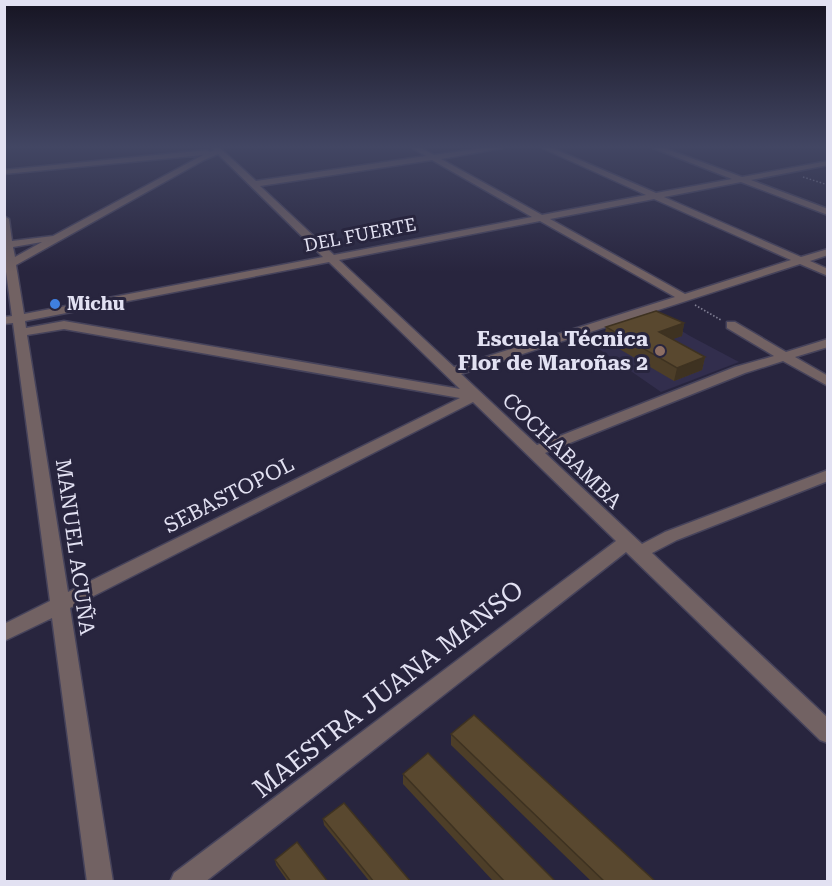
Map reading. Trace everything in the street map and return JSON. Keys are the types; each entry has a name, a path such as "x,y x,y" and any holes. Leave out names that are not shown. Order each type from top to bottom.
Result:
{"street":[{"path":"11,263 145,189"},
{"name":"COCHABAMBA","path":"259,189 329,259 828,733"},
{"path":"490,189 682,297"},
{"path":"639,189 828,273"},
{"name":"DEL FUERTE","path":"15,324 58,310 694,189"},
{"path":"766,189 828,212"},
{"name":"MANUEL ACUÑA","path":"4,219 6,245 11,263 15,324 61,605 100,882"},
{"path":"6,245 61,236"},
{"path":"450,373 828,252"},
{"path":"58,310 64,325"},
{"path":"15,324 64,325 474,396"},
{"path":"732,325 828,382"},
{"path":"533,452 782,356 828,343"},
{"name":"SEBASTOPOL","path":"4,633 474,396"},
{"name":"MAESTRA JUANA MANSO","path":"183,882 633,547 671,536 828,475"}],"path":[{"path":"682,297 732,325"}],"shaded area":[{"name":"Escuela Técnica Flor de Maroñas 2","path":"657,316 739,362 661,392 586,340"}],"building":[{"path":"656,311 684,323 659,332 705,357 677,368 606,327"},
{"path":"474,715 656,882 605,882 451,734"},
{"path":"428,753 556,882 505,882 403,774"},
{"path":"344,803 411,882 374,882 323,819"},
{"path":"297,842 328,882 291,882 275,860"}],"place":[{"name":"Michu","path":"55,304"},
{"name":"Escuela Técnica Flor de Maroñas 2","path":"660,351"}]}
